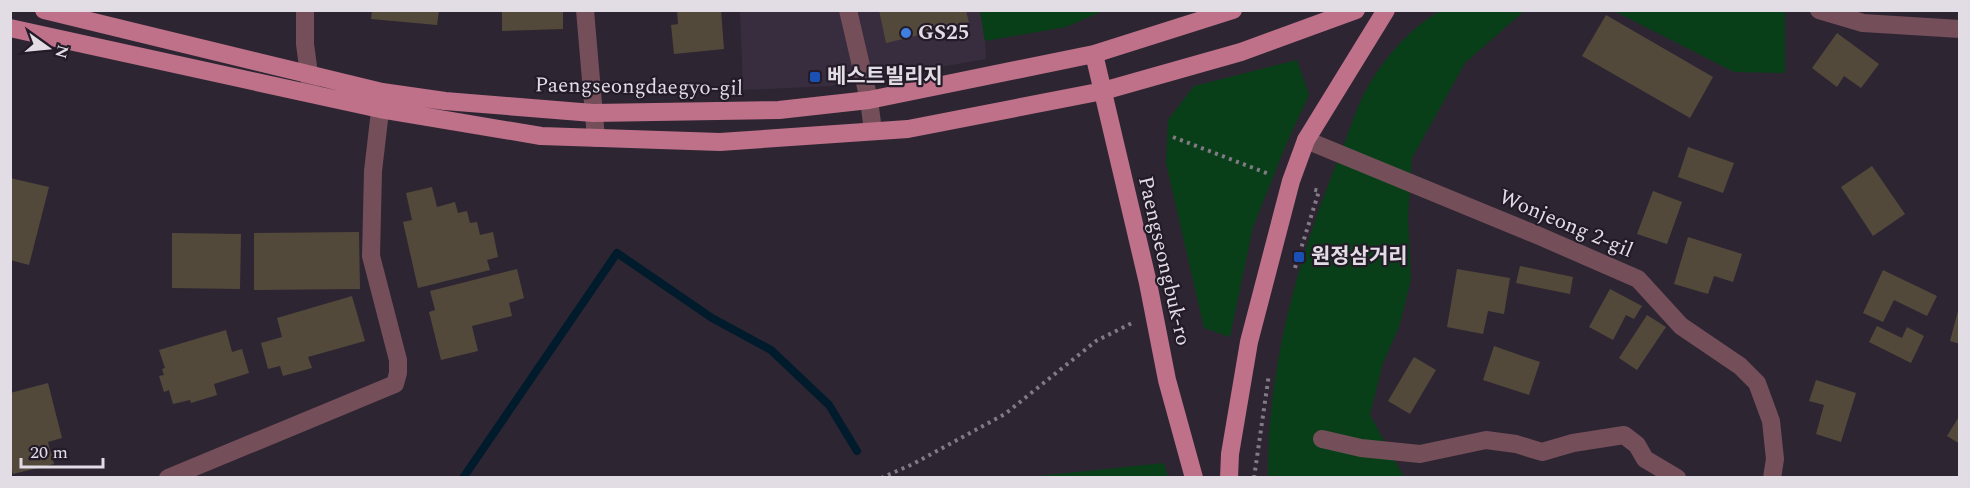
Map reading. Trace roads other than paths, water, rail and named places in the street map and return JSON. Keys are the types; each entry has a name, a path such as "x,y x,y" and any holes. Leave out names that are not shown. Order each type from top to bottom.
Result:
{"main road":[{"name":"Paengseongdaegyo-gil","path":"44,10 310,74 381,100 445,102 593,113 779,110 869,100 1094,54 1233,10"},
{"path":"10,28 311,94 381,100 541,136 720,142 908,129 1102,91 1241,52 1356,10"},
{"path":"1229,477 1230,454 1249,342 1291,182 1306,140 1386,10"},
{"name":"Paengseongbuk-ro","path":"1094,54 1167,380 1194,477"}],"street":[{"path":"304,10 305,44 311,94"},
{"path":"585,10 596,138"},
{"path":"848,10 869,100 873,131"},
{"path":"1819,10 1863,23 1959,29"},
{"path":"168,477 395,384 398,360 370,256 373,171 381,100"},
{"name":"Wonjeong 2-gil","path":"1306,140 1548,239 1638,279 1681,326 1740,366 1756,383 1771,421 1775,459 1772,477"},
{"path":"1322,439 1361,448 1420,454 1486,440 1516,444 1542,452 1573,443 1624,435 1637,445 1645,459 1677,477"}],"waterway":[{"path":"463,478 617,253 712,318 771,350 829,405 857,451"}],"place":[{"name":"GS25","path":"906,33"},
{"name":"베스트빌리지","path":"815,77"},
{"name":"원정삼거리","path":"1299,257"}]}
